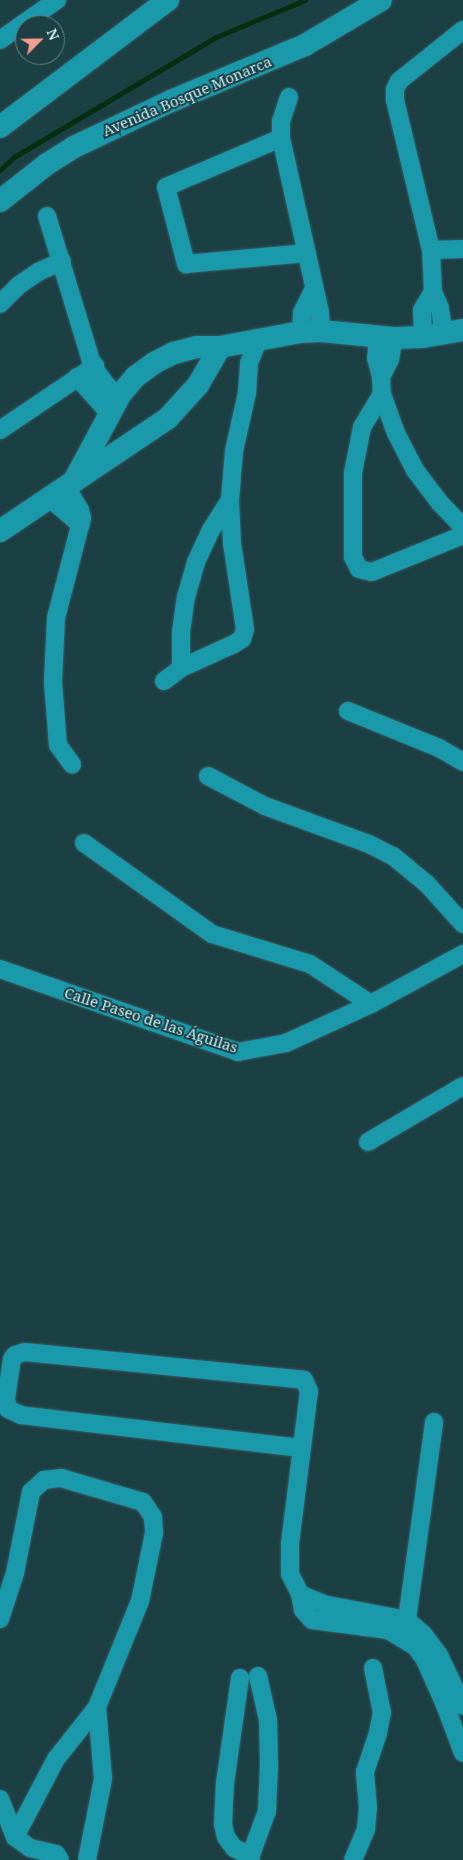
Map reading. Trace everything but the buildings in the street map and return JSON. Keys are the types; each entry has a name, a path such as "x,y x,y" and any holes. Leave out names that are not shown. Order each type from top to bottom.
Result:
{"street":[{"path":"0,40 57,0"},
{"path":"0,127 168,0"},
{"name":"Avenida Bosque Monarca","path":"0,201 47,164 74,147 171,101 306,45 381,0"},
{"path":"443,333 422,310 433,292 431,250 395,100 395,89 399,81 463,30"},
{"path":"289,97 281,121 281,138 320,313 311,332"},
{"path":"281,138 166,187 186,264 307,253"},
{"path":"47,216 94,366 108,387 112,411 108,431 118,440 131,443"},
{"path":"431,250 463,249"},
{"path":"0,304 26,280 62,261"},
{"path":"63,487 112,411 141,372 174,353 197,348 220,347 265,337 311,332 386,338 443,333"},
{"path":"164,681 181,668 242,639 245,629 232,542 230,500 234,450 247,393 259,369 265,337"},
{"path":"386,338 390,359 381,385 362,427 354,473 353,557 359,569 372,572 463,535"},
{"path":"0,531 63,487 156,427 184,402 198,385 220,347"},
{"path":"0,430 94,366"},
{"path":"77,377 112,411"},
{"path":"381,385 396,433 415,470 440,503 463,527"},
{"path":"63,487 80,510 81,525 56,618 53,682 58,745 72,764"},
{"path":"181,668 181,632 186,597 199,554 210,530 230,500"},
{"path":"348,711 439,748 463,762"},
{"path":"208,776 265,806 370,844 393,856 427,884 463,924"},
{"path":"84,843 212,934 310,964 371,1004"},
{"name":"Calle Paseo de las Águilas","path":"0,969 238,1052 286,1043 371,1004 463,954"},
{"path":"368,1142 463,1086"},
{"path":"301,1448 21,1415 8,1409 6,1399 12,1359 15,1355 25,1352 304,1380 308,1391 290,1544 290,1574 300,1594 303,1610 312,1620 395,1622 423,1634 439,1655 463,1706"},
{"path":"434,1422 395,1622 425,1660 446,1705 463,1753"},
{"path":"0,1619 15,1572 31,1492 44,1480 60,1478 143,1502 152,1517 154,1533 140,1601 97,1707 56,1759 15,1837"},
{"path":"353,1860 366,1829 368,1808 365,1772 378,1733 382,1713 374,1668"},
{"path":"240,1678 224,1783 223,1824 226,1837 234,1848 250,1858 267,1811 269,1766 268,1720 258,1676"},
{"path":"87,1860 103,1779 97,1707"},
{"path":"0,1799 15,1837 30,1848 56,1854 60,1860"}],"waterway":[{"path":"0,170 14,157 216,37 305,0"}]}
